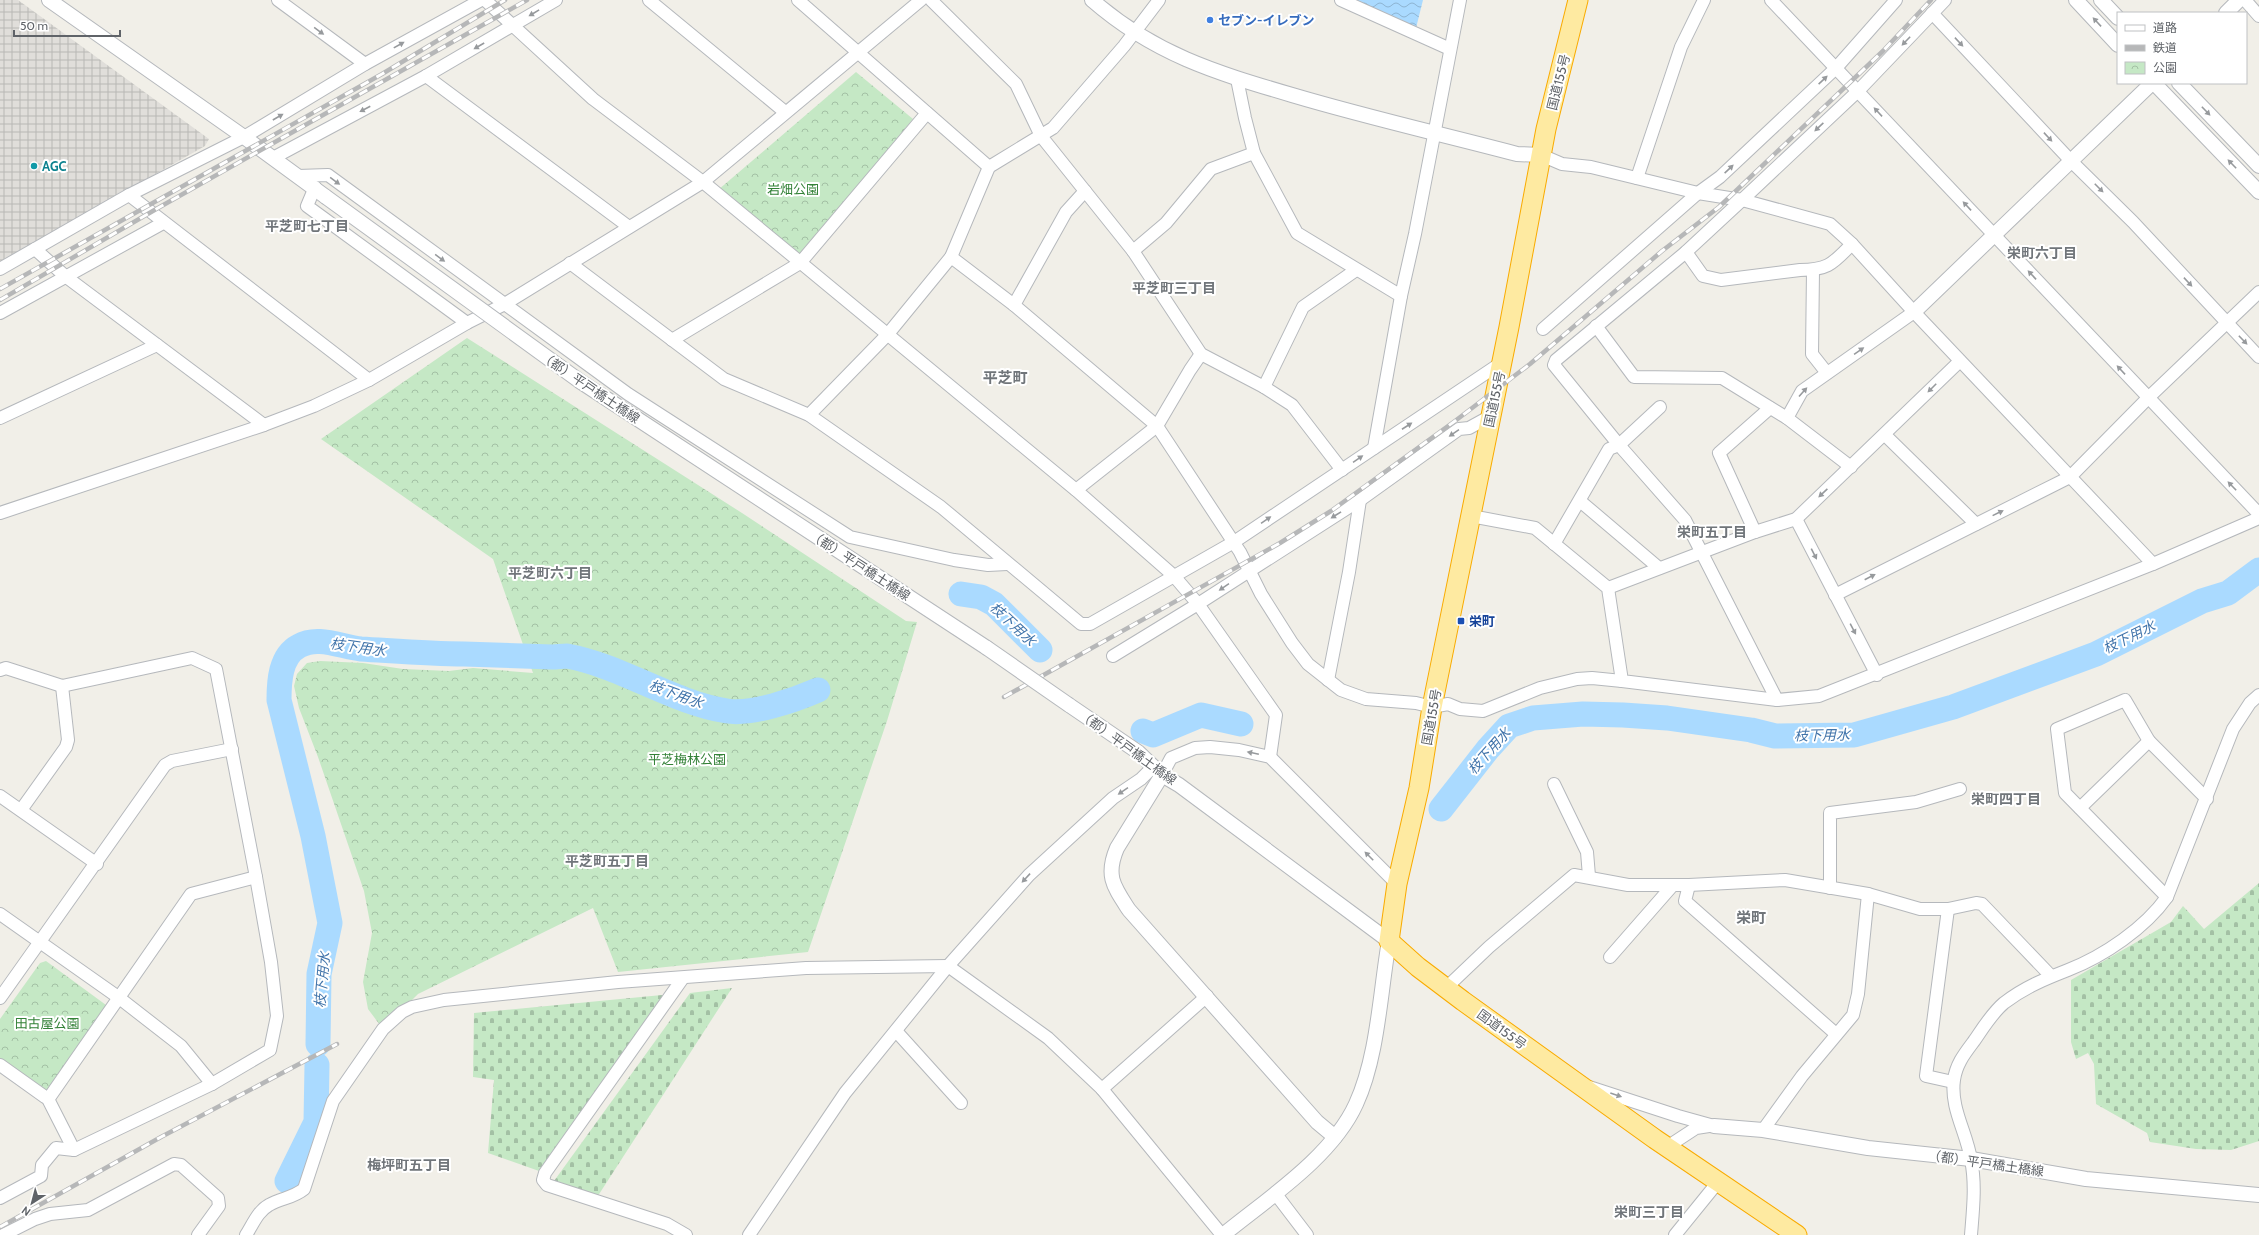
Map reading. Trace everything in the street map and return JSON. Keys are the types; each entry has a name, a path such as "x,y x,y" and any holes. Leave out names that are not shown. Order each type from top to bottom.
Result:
{"highway":[{"name":"国道155号","path":"1578,0 1541,155 1471,516 1432,707 1419,788 1397,884 1389,941 1418,967 1667,1148 1798,1235"}],"street":[{"name":"（都）平戸橋土橋線","path":"49,0 315,187 326,197 581,382 987,648 1138,752 1158,771 1389,941"},
{"path":"278,0 292,4 365,64"},
{"path":"0,269 129,195 244,137 365,64 481,0"},
{"path":"485,0 593,99 703,182 1076,490 1174,576 1198,604 1276,715 1270,757"},
{"path":"273,158 426,76 556,0"},
{"path":"649,0 785,112"},
{"path":"798,0 989,167"},
{"path":"0,513 264,425 314,406 369,380 467,323 503,305 703,182 921,0"},
{"path":"931,0 1016,84 1041,136 1133,251 1201,354 1264,387 1292,405 1342,470"},
{"path":"1092,0 1118,23 1176,56 1237,78 1347,112 1435,132 1516,154 1541,155 1562,164 1591,167 1698,193 1716,194 1742,200 1830,224 1852,244 1960,361 2153,564"},
{"path":"810,415 888,334 951,257 989,167 1053,128 1134,33 1159,0"},
{"path":"1341,0 1450,49"},
{"path":"1374,448 1401,296 1435,132 1460,0"},
{"path":"1637,178 1681,47 1704,0"},
{"path":"1771,0 2259,514"},
{"path":"1543,329 1698,193 1720,177 1836,68 1896,0"},
{"path":"1777,700 1685,520 1619,445 1554,365 1556,360 1686,252 1742,200 1858,91 1945,0"},
{"path":"2076,0 2117,44"},
{"path":"2101,0 2117,17"},
{"path":"2227,12 2239,0"},
{"path":"2244,0 2259,16"},
{"path":"1932,13 2071,161 2133,222 2259,357"},
{"path":"426,76 629,227"},
{"path":"1237,78 1254,153 1297,233 1401,296"},
{"path":"1787,418 1802,391 1914,312 2152,84"},
{"path":"2154,84 2259,192"},
{"path":"2180,84 2259,166"},
{"path":"672,340 800,263 927,113"},
{"path":"1133,251 1166,223 1211,169 1254,153"},
{"path":"298,176 328,176 503,305 628,394 850,537 954,560 988,565 1007,564"},
{"path":"315,187 307,206 467,323"},
{"path":"1014,305 1066,212 1085,191"},
{"path":"129,195 163,223 369,380"},
{"path":"0,313 163,223"},
{"path":"1686,252 1703,276 1721,280 1800,270 1813,270 1829,266 1852,244"},
{"path":"35,249 65,276 264,425"},
{"path":"951,257 1014,305 1157,426 1234,542 1250,569 1261,594 1292,643 1308,664 1341,690 1366,699 1416,703 1432,707 1448,704 1460,709 1483,711 1540,688 1577,679 1592,678 1777,700 1819,696 1877,675 2153,564 2259,518"},
{"path":"570,263 724,379 810,415 941,507 1007,564 1081,624 1090,624 1234,542 1501,363"},
{"path":"1264,387 1303,307 1356,270"},
{"path":"1813,270 1812,354 1827,373"},
{"path":"1835,595 2070,477 2148,398 2259,292"},
{"path":"1596,326 1634,377 1722,378 1787,418 1851,467"},
{"path":"0,418 157,345"},
{"path":"1076,490 1157,426 1201,354"},
{"path":"1608,588 1755,532 1796,519 1885,435 1960,361"},
{"path":"1554,544 1609,449 1619,445 1660,407"},
{"path":"1755,532 1719,453 1770,408"},
{"path":"1113,656 1198,604 1250,569 1360,500 1459,429 1470,428 1489,418"},
{"path":"1885,435 1976,524"},
{"path":"1328,680 1349,572 1360,500"},
{"path":"1580,501 1659,568"},
{"path":"1471,516 1534,528 1608,588 1622,681"},
{"path":"1796,519 1877,675"},
{"path":"0,670 6,668 62,686 192,658 216,669 271,962 277,1016 270,1050 212,1084 74,1150 56,1148 42,1165 42,1176 0,1198"},
{"path":"21,810 66,748 68,740 62,686"},
{"path":"1971,1235 1974,1196 1971,1159 1954,1099 1954,1082 1960,1060 1989,1020 2004,1004 2050,976 2069,970 2125,939 2159,908 2168,897 2233,729 2250,703 2259,695"},
{"path":"2168,897 2065,793 2057,729 2125,700 2149,741 2207,799"},
{"path":"2080,808 2149,741"},
{"path":"1335,1137 1317,1122 1130,910 1116,890 1110,871 1117,848 1158,771 1171,758 1195,748 1224,748 1270,757 1397,884"},
{"path":"0,998 97,864 165,766 172,761 232,749"},
{"path":"749,1235 845,1093 948,966 1028,874 1113,798 1141,779 1158,771"},
{"path":"1554,784 1587,852 1588,876"},
{"path":"1830,888 1830,813 1916,802 1960,789"},
{"path":"0,796 97,864"},
{"path":"1447,987 1489,947 1574,875 1588,876 1628,885 1689,885 1785,880 1868,894 1920,909 1948,909 1976,903 1982,904 2050,976"},
{"path":"47,1097 49,1098 191,894 256,877"},
{"path":"1610,957 1672,885"},
{"path":"1689,885 1685,901 1836,1034"},
{"path":"1763,1130 1802,1076 1853,1015 1868,894"},
{"path":"1948,909 1926,1076 1954,1082"},
{"path":"0,914 118,997 180,1046 212,1084"},
{"path":"246,1235 261,1211 270,1204 296,1196 304,1189 333,1101 379,1035 402,1012 412,1007 444,1000 806,968 948,966 1048,1038 1102,1089 1223,1235 1308,1164 1335,1137 1356,1104 1369,1068 1389,941"},
{"path":"683,978 545,1173 543,1180 547,1185 667,1224 686,1235"},
{"path":"1102,1089 1207,996"},
{"path":"896,1031 961,1103"},
{"path":"0,1065 47,1097 74,1150"},
{"path":"1579,1084 1714,1126"},
{"name":"（都）平戸橋土橋線","path":"1714,1126 1763,1130 1868,1148 1971,1159 2086,1179 2259,1195"},
{"path":"1667,1148 1696,1128 1714,1126"},
{"path":"0,1232 3,1235 35,1218 50,1214 88,1210 174,1164 182,1165 218,1198 219,1206 198,1235"},
{"path":"1674,1235 1718,1182"},
{"path":"1275,1193 1307,1235"}],"shaded area":[{"path":"0,0 18,0 209,139 205,146 0,262"}],"green space":[{"name":"岩畑公園","path":"856,72 913,119 800,257 718,190"},
{"name":"平芝梅林公園","path":"467,338 742,513 906,621 917,622 887,721 808,952 618,972 593,908 418,994 383,1029 368,1009 363,982 372,933 364,891 318,757 299,708 294,686 297,674 307,663 320,661 363,663 403,669 449,671 473,668 533,673 493,559 321,439"},
{"path":"2259,883 2259,1141 2231,1150 2196,1149 2150,1142 2147,1133 2096,1104 2094,1064 2088,1053 2076,1059 2071,1042 2071,980 2171,922 2183,906 2204,929"},
{"name":"田古屋公園","path":"46,961 106,1005 106,1011 47,1093 0,1064 0,1019 40,963"},
{"path":"732,988 594,1202 555,1188 554,1181 690,993"},
{"path":"662,995 665,998 539,1171 488,1153 494,1080 473,1077 474,1013"}],"water":[{"path":"1352,0 1423,0 1416,28"}],"waterway":[{"name":"枝下用水","path":"1441,809 1488,749 1509,726 1533,718 1583,714 1623,715 1667,718 1751,730 1775,736 1854,735 1953,707 2096,654 2202,601 2228,593 2259,570"},
{"name":"枝下用水","path":"961,594 981,597 994,604 1040,650"},
{"name":"枝下用水","path":"318,1044 319,974 330,923 313,836 279,700 279,685 282,670 284,663 293,650 306,643 322,642 361,649 438,654 552,657 567,656 587,661 627,675 686,700 727,711 737,712 773,706 818,690"},
{"name":"枝下用水","path":"1143,731 1153,735 1201,715 1241,724"},
{"name":"枝下用水","path":"287,1181 316,1122 317,1065"}],"railway":[{"path":"0,289 382,74 505,0"},
{"path":"0,300 158,208 527,0"},
{"path":"1004,697 1280,543 1331,511 1455,421 1530,364 1662,251 1719,207 1883,51 1931,0"},
{"path":"0,1227 161,1137 337,1044"}],"place":[{"name":"セブン-イレブン","path":"1210,20"},
{"name":"AGC","path":"34,166"},
{"name":"栄町","path":"1461,621"}],"district":[{"name":"平芝町七丁目","path":"307,226"},
{"name":"栄町六丁目","path":"2042,253"},
{"name":"平芝町三丁目","path":"1174,288"},
{"name":"平芝町","path":"1005,378"},
{"name":"栄町五丁目","path":"1712,532"},
{"name":"平芝町六丁目","path":"550,573"},
{"name":"栄町四丁目","path":"2006,799"},
{"name":"平芝町五丁目","path":"607,861"},
{"name":"栄町","path":"1751,918"},
{"name":"梅坪町五丁目","path":"409,1165"},
{"name":"栄町三丁目","path":"1649,1212"}]}
